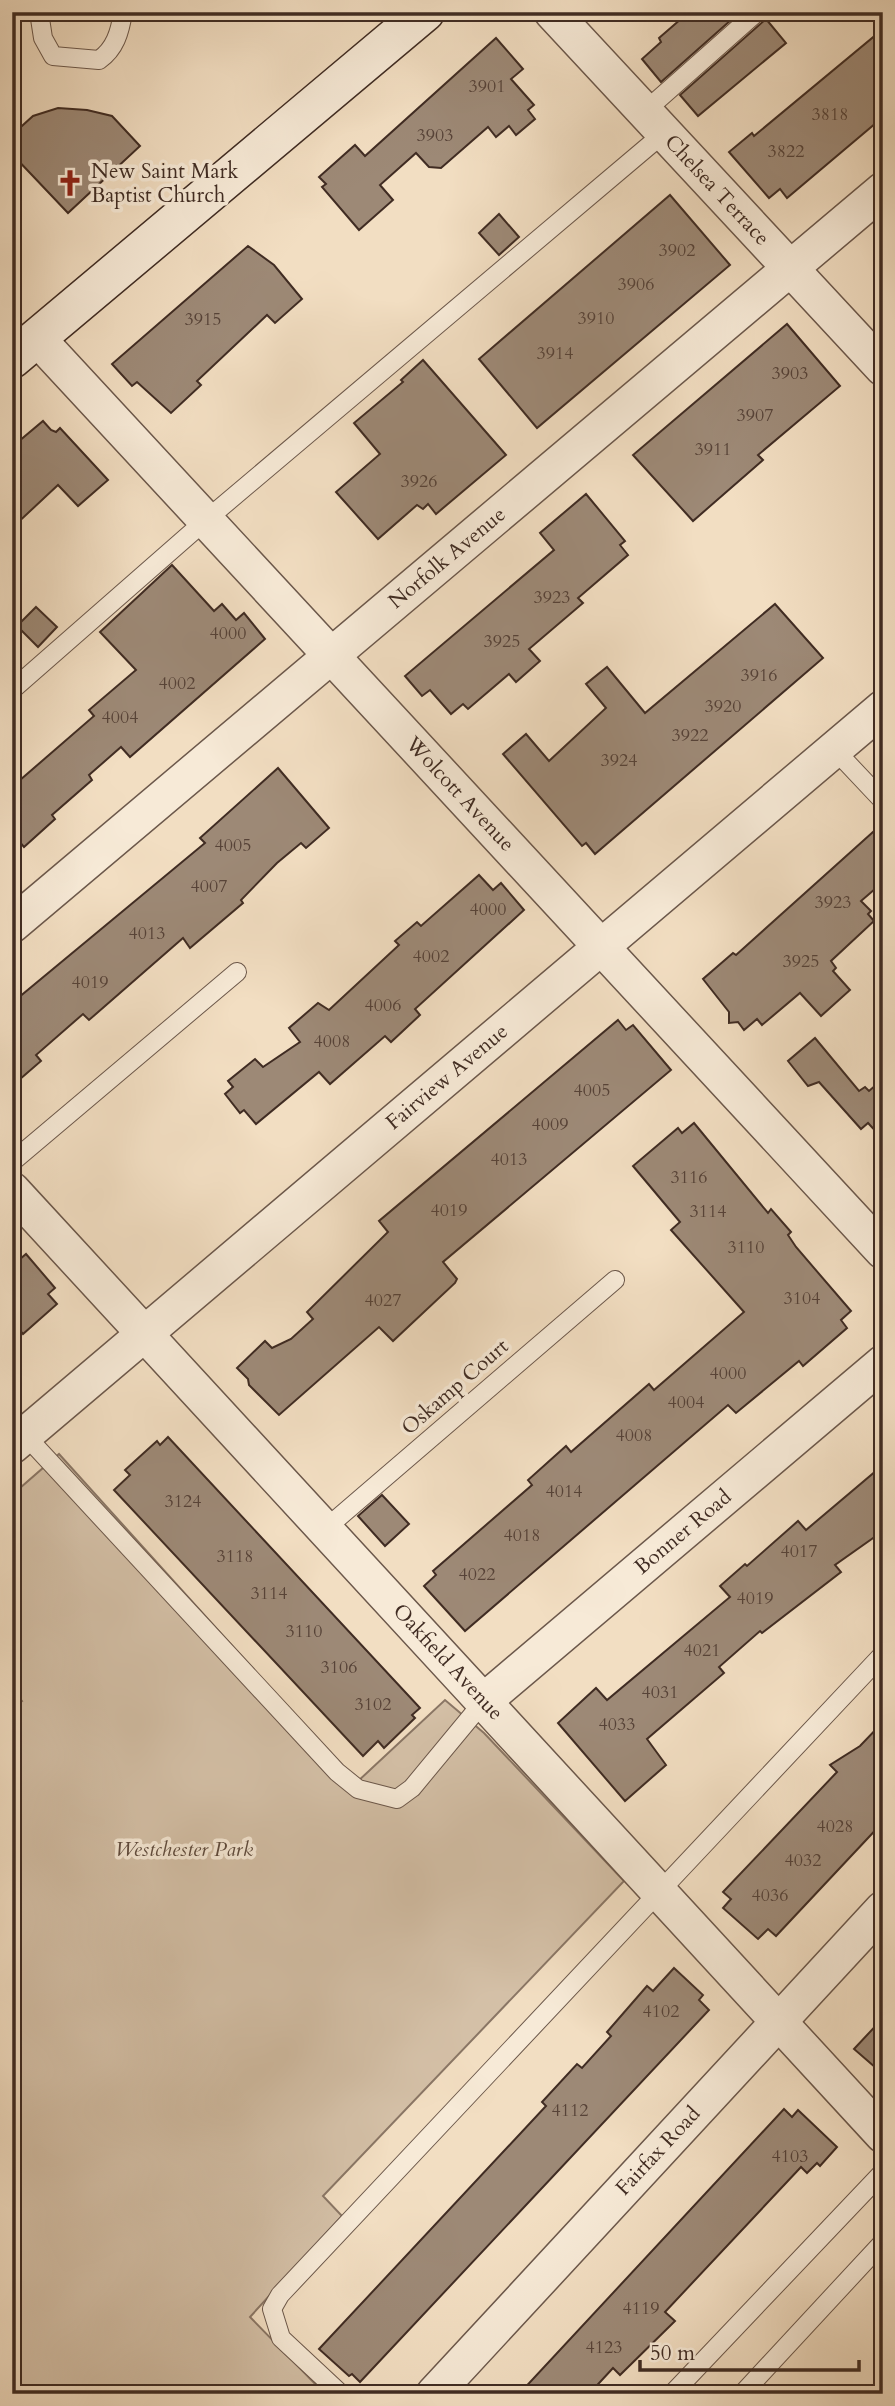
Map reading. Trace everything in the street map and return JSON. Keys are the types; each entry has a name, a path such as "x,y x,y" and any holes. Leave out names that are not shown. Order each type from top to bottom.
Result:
{"main road":[{"path":"25,349 425,12"}],"street":[{"name":"Chelsea Terrace","path":"552,12 883,368"},
{"name":"Norfolk Avenue","path":"12,925 883,190"},
{"name":"Wolcott Avenue","path":"25,349 206,520 883,1251"},
{"name":"Fairview Avenue","path":"19,1441 883,708"},
{"name":"Oakfield Avenue","path":"12,1190 780,2020 883,2135"},
{"name":"Bonner Road","path":"484,1702 883,1363"},
{"name":"Fairfax Road","path":"434,2394 883,1909"}],"lane":[{"path":"40,12 43,38 53,56 99,60 115,43 123,12"},
{"path":"12,690 654,122 757,12"},
{"path":"834,749 883,801"},
{"path":"12,1162 237,972"},
{"name":"Oskamp Court","path":"325,1529 615,1280"},
{"path":"19,1441 337,1772 358,1789 397,1799 412,1788 484,1702"},
{"path":"341,2394 281,2338 272,2309 279,2295 883,1654"},
{"path":"672,2394 883,2172"},
{"path":"743,2394 883,2242"}],"green space":[{"name":"Westchester Park","path":"59,1454 356,1783 445,1700 484,1733 624,1881 323,2196 342,2216 250,2317 325,2394 12,2394 12,1709 22,1701 12,1689 12,1495"}],"building":[{"path":"689,12 740,12 661,82 642,59 661,42 659,38"},
{"path":"766,19 786,43 698,116 680,95"},
{"path":"883,29 883,117 787,198 780,189 769,198 729,152 752,133 754,136"},
{"path":"496,38 523,69 511,79 534,105 528,110 535,119 516,135 509,126 496,137 488,127 441,168 429,167 416,153 380,185 393,200 359,230 322,187 326,184 319,177 355,145 365,156"},
{"name":"New Saint Mark Baptist Church","path":"58,108 87,110 112,116 140,146 68,213 12,154 12,135 33,116"},
{"path":"670,195 730,265 537,428 479,359"},
{"path":"499,214 519,237 499,255 479,233"},
{"path":"248,246 274,265 302,299 275,323 267,315 197,381 201,385 171,413 137,382 132,386 112,364"},
{"path":"787,324 840,386 758,455 763,460 693,521 633,455"},
{"path":"423,360 506,455 436,514 428,504 423,509 417,505 378,539 336,492 380,454 354,423 403,382 401,380"},
{"path":"43,421 51,430 56,432 60,428 108,480 78,506 58,485 12,528 12,447"},
{"path":"586,494 625,541 620,545 628,555 578,598 583,603 529,649 540,661 516,682 509,674 468,709 463,704 451,714 430,690 422,696 405,676 554,550 540,533"},
{"path":"172,565 214,611 222,604 236,620 244,613 265,639 130,757 121,747 89,775 92,780 52,815 55,819 24,847 12,833 12,787 94,716 89,710 136,670 100,632"},
{"path":"775,604 823,658 595,854 586,843 582,846 503,754 526,734 549,761 606,708 586,684 607,667 645,713"},
{"path":"36,607 57,627 38,647 17,626"},
{"path":"278,768 329,828 306,848 301,843 277,863 241,900 243,903 190,948 183,938 89,1020 83,1014 36,1055 41,1061 12,1086 12,1003 205,843 200,838"},
{"path":"883,823 883,882 861,901 871,911 868,914 874,921 831,961 836,968 833,971 850,990 821,1016 800,993 762,1025 757,1019 744,1030 738,1022 729,1023 729,1012 703,979 733,953 736,955"},
{"path":"479,875 493,890 501,883 524,910 415,1009 420,1015 391,1042 385,1036 330,1084 319,1072 256,1124 244,1110 240,1113 225,1094 233,1087 228,1081 255,1059 263,1067 300,1042 289,1028 318,1003 329,1010 399,945 395,941 417,922 421,926"},
{"path":"618,1020 626,1030 633,1025 671,1070 443,1262 457,1279 455,1283 393,1341 379,1327 279,1415 249,1385 248,1379 237,1368 265,1341 272,1348 291,1339 313,1319 307,1312 388,1232 379,1221"},
{"path":"815,1038 859,1091 865,1087 869,1091 883,1079 883,1139 868,1123 861,1129 819,1082 808,1086 788,1061"},
{"path":"694,1123 768,1213 771,1209 791,1232 788,1235 796,1247 851,1311 841,1320 847,1328 803,1366 799,1361 736,1413 728,1405 465,1631 424,1586 436,1575 433,1571 532,1485 528,1480 566,1446 571,1452 649,1384 654,1390 744,1312 671,1230 680,1222 633,1166 678,1128 682,1133"},
{"path":"26,1254 55,1288 48,1294 57,1304 23,1334 12,1321 12,1266"},
{"path":"168,1437 420,1708 412,1715 415,1718 384,1748 378,1741 363,1756 114,1490 130,1475 125,1470 157,1441 160,1445"},
{"path":"883,1465 883,1531 835,1565 841,1572 762,1633 760,1631 719,1667 724,1673 647,1739 666,1765 625,1801 558,1723 596,1688 607,1700 730,1597 720,1586 745,1564 747,1566 798,1521 806,1530"},
{"path":"382,1495 409,1524 385,1546 358,1516"},
{"path":"883,1722 883,1822 776,1936 768,1929 758,1939 723,1908 731,1899 723,1892 837,1772 830,1765 860,1746"},
{"path":"674,1968 703,1995 699,2000 709,2010 360,2382 352,2374 349,2376 319,2349 546,2106 542,2102 577,2064 582,2068 611,2036 607,2032 647,1986 653,1991"},
{"path":"883,2018 883,2074 854,2049"},
{"path":"784,2109 792,2117 798,2110 837,2147 820,2166 817,2163 807,2173 801,2167 665,2312 675,2321 620,2375 613,2368 589,2394 519,2394"}],"place":[{"name":"New Saint Mark Baptist Church","path":"70,183"}]}
